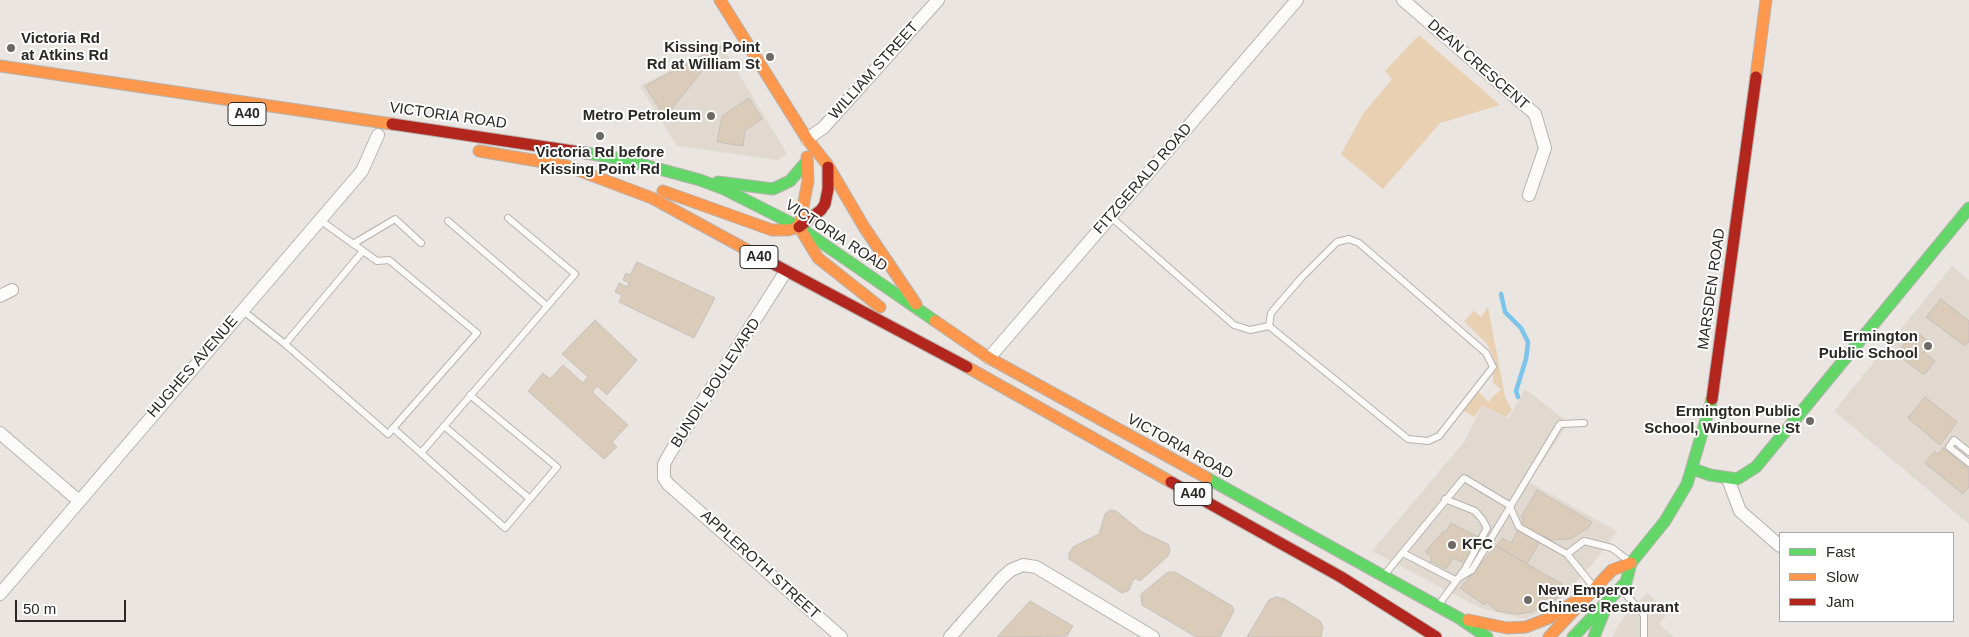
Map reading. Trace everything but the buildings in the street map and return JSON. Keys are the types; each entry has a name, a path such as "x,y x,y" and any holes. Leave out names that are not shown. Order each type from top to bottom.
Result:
{"main road":[{"path":"720,0 807,140 828,164 864,227 921,312"},
{"name":"MARSDEN ROAD","path":"1573,637 1626,582 1631,562 1665,522 1687,484 1693,469 1715,387 1766,0"},
{"name":"VICTORIA ROAD","path":"0,66 582,152 622,159 700,180 745,199 799,227 989,358 1459,618 1487,637"},
{"name":"A40","path":"0,74 310,124"},
{"path":"807,140 805,204 799,227 818,258 859,292 948,356"},
{"name":"VICTORIA ROAD","path":"465,149 567,166 652,198 948,356 1341,577 1436,637"},
{"path":"700,180 773,189 790,181 807,161"},
{"path":"567,166 621,176 772,230 788,230 799,227 821,210 828,189 828,164"},
{"path":"1693,469 1728,479 1741,478 1756,467 1969,208"},
{"name":"MARSDEN ROAD","path":"1549,637 1612,570 1631,562"},
{"path":"1459,618 1507,628 1526,627 1549,618 1596,588"},
{"path":"1594,637 1609,599"}],"street":[{"name":"WILLIAM STREET","path":"807,140 823,128 938,0"},
{"name":"FITZGERALD ROAD","path":"989,358 1297,0"},
{"name":"DEAN CRESCENT","path":"1403,0 1535,114 1545,148 1530,195"},
{"name":"HUGHES AVENUE","path":"0,594 362,171 378,135"},
{"name":"BUNDIL BOULEVARD","path":"678,493 664,478 664,464 786,271"},
{"path":"0,296 12,290"},
{"path":"0,433 79,501"},
{"path":"1728,479 1740,511 1779,545"},
{"name":"APPLEROTH STREET","path":"678,493 841,637"},
{"path":"950,637 1011,570 1023,565 1036,567 1049,574 1153,637"}],"lane":[{"path":"421,453 575,274 508,218"},
{"path":"1111,218 1234,325 1250,330 1269,326"},
{"path":"353,244 395,219 421,243"},
{"path":"242,310 285,344 388,434 477,333 389,260 377,261 320,220"},
{"path":"448,221 547,306"},
{"path":"1349,239 1359,243 1486,353 1493,367 1439,436 1428,441 1408,439 1269,326 1271,313 1301,278 1337,242 1349,239"},
{"path":"285,344 363,251"},
{"path":"393,428 505,528 556,467 470,395"},
{"path":"1454,580 1472,570 1509,505 1560,424 1584,423"},
{"path":"444,426 530,499"},
{"path":"1969,452 1954,440 1949,447 1969,463"},
{"path":"1383,577 1464,478 1509,505 1519,526 1567,554 1596,588"},
{"path":"1437,606 1454,580 1464,569 1486,528 1482,519 1475,511 1445,499"},
{"path":"1567,554 1584,541 1612,548 1631,562"},
{"path":"1403,553 1454,580"},
{"path":"1620,588 1644,615 1644,637"}],"shaded area":[{"path":"1419,35 1500,105 1440,123 1383,189 1341,154 1363,114 1392,79 1385,71"},
{"name":"Metro Petroleum","path":"721,44 787,154 778,160 677,146 640,86"},
{"name":"Ermington Public School","path":"1952,266 1969,280 1969,524 1834,411"},
{"path":"1488,307 1505,397 1512,410 1506,417 1482,405 1474,417 1461,409 1477,390 1488,402 1501,389 1493,383 1493,357 1487,344 1464,321 1474,311 1481,317"},
{"path":"1525,389 1569,423 1529,482 1617,531 1595,561 1555,605 1525,619 1480,608 1372,551 1464,442 1482,405 1508,419"},
{"path":"1647,593 1668,612 1659,624 1674,637 1612,637 1623,618"}],"waterway":[{"path":"1501,294 1505,312 1521,328 1528,342 1526,359 1516,391 1518,397"}],"traffic: fast":[{"path":"586,153 622,159 700,180 724,189 799,227 935,321"},
{"path":"718,182 773,189 790,181 807,161"},
{"path":"1693,469 1710,475 1737,479 1756,467 1969,208"},
{"path":"1573,637 1626,582 1631,563 1665,521 1687,484 1712,399"},
{"path":"1207,478 1459,618 1487,637"},
{"path":"1594,637 1609,599"}],"traffic: slow":[{"path":"720,0 807,139 827,164 864,227 916,304"},
{"path":"1756,77 1766,0"},
{"path":"0,66 392,124"},
{"path":"479,151 567,166 652,198 751,252"},
{"path":"799,227 808,181 807,157"},
{"path":"663,191 772,230 788,230 799,227"},
{"path":"801,230 818,258 880,307"},
{"path":"935,321 989,358 1207,478"},
{"path":"967,367 1171,482"},
{"path":"1549,637 1612,570 1631,563"},
{"path":"1468,620 1507,628 1526,627 1549,618 1596,588"}],"traffic: jam":[{"path":"1712,399 1756,77"},
{"path":"392,124 586,153"},
{"path":"799,227 821,210 825,204 828,189 828,167"},
{"path":"751,252 967,367"},
{"path":"1171,482 1341,577 1436,637"}],"place":[{"name":"Victoria Rd at Atkins Rd","path":"11,48"},
{"name":"Kissing Point Rd at William St","path":"770,57"},
{"name":"Metro Petroleum","path":"711,116"},
{"name":"Victoria Rd before Kissing Point Rd","path":"600,136"},
{"name":"Ermington Public School","path":"1928,346"},
{"name":"Ermington Public School, Winbourne St","path":"1810,421"},
{"name":"KFC","path":"1452,545"},
{"name":"New Emperor Chinese Restaurant","path":"1528,600"}]}
